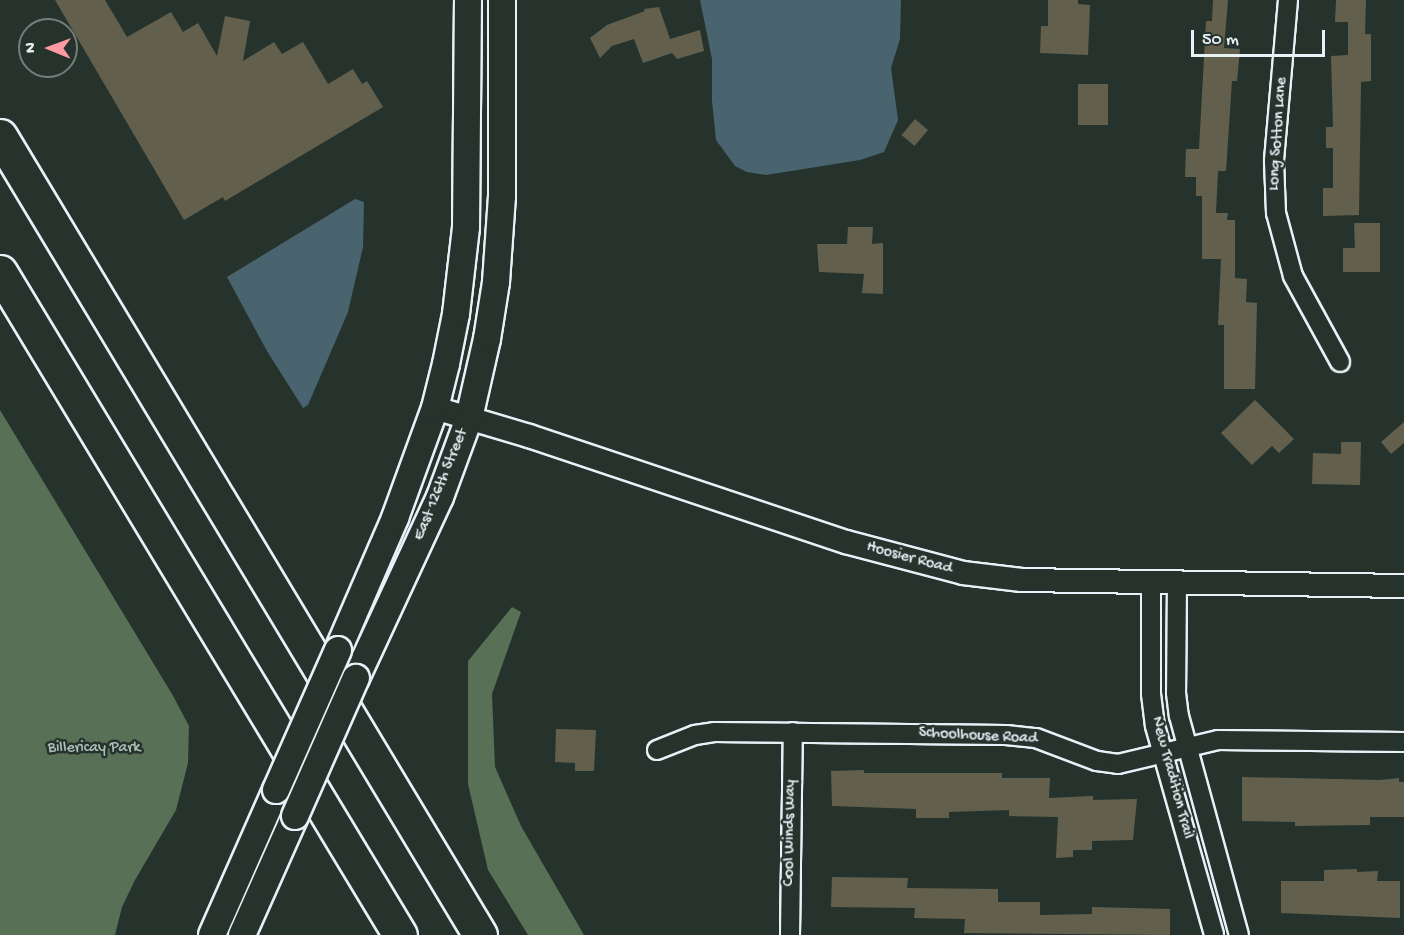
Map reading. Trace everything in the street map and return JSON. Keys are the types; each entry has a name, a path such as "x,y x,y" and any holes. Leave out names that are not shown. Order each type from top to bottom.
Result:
{"highway":[{"path":"0,136 480,935"},
{"path":"0,272 400,935"}],"main road":[{"name":"East 126th Street","path":"212,935 395,518 435,408 456,314 466,227 468,0"},
{"name":"East 126th Street","path":"242,935 356,678 440,497 469,418 491,319 500,237 502,0"}],"street":[{"name":"Long Sotton Lane","path":"1288,0 1274,161 1276,213 1293,276 1340,362"},
{"name":"Hoosier Road","path":"435,408 846,542 928,566 1022,580 1404,586"},
{"name":"New Tradition Trail","path":"1151,581 1151,694 1155,726 1214,935"},
{"name":"New Tradition Trail","path":"1178,582 1176,693 1186,747 1239,935"},
{"name":"Schoolhouse Road","path":"657,750 695,735 714,732 1024,736 1050,741 1107,763 1130,763 1186,747 1245,739 1404,742"},
{"name":"Cool Winds Way","path":"790,935 793,732"}],"green space":[{"name":"Billericay Park","path":"0,410 172,694 189,726 188,763 176,810 135,880 122,907 115,935 0,935"},
{"path":"512,607 521,612 492,694 495,767 521,826 584,935 528,935 488,870 468,784 468,661"}],"water":[{"path":"700,0 901,0 900,39 891,68 898,120 884,152 860,160 766,175 747,172 735,166 716,140 712,101 712,59"},
{"path":"355,199 364,202 363,247 348,312 308,405 303,408 267,351 227,277"}],"building":[{"path":"55,0 105,0 127,37 171,12 183,32 198,23 217,56 225,16 250,21 243,61 274,42 282,54 303,42 328,84 353,69 362,84 367,81 383,107 225,201 223,197 184,220 78,39 78,18 66,18"},
{"path":"1048,0 1078,0 1078,4 1090,5 1088,55 1040,53 1041,26 1048,26"},
{"path":"1213,0 1228,0 1224,48 1240,49 1237,81 1232,81 1226,171 1218,171 1216,213 1228,213 1227,220 1235,220 1235,278 1247,279 1246,302 1257,303 1255,389 1224,389 1224,325 1218,325 1221,259 1202,259 1202,196 1196,196 1196,177 1185,177 1186,149 1199,149 1206,21 1212,21"},
{"path":"1336,0 1366,0 1365,34 1371,34 1371,81 1361,82 1359,215 1323,216 1323,188 1333,188 1333,148 1326,148 1326,127 1333,127 1331,56 1348,55 1348,22 1335,22"},
{"path":"659,7 670,39 700,30 704,51 677,59 672,53 643,63 634,39 612,46 600,58 590,38 607,25 645,11 644,9"},
{"path":"1078,84 1108,84 1108,125 1078,125"},
{"path":"915,119 928,130 915,146 902,135"},
{"path":"1354,223 1380,223 1380,272 1343,272 1343,248 1355,248"},
{"path":"848,227 873,227 872,244 883,243 883,294 862,293 864,274 819,272 817,244 847,244"},
{"path":"1255,400 1294,439 1279,453 1272,446 1252,465 1221,433"},
{"path":"1404,422 1404,443 1391,454 1381,442"},
{"path":"1341,442 1361,442 1360,485 1312,484 1313,453 1341,454"},
{"path":"556,729 596,730 594,771 575,771 575,763 555,762"},
{"path":"864,770 864,773 1002,773 1002,778 1050,778 1049,798 1093,796 1093,800 1137,799 1133,840 1092,841 1092,850 1073,850 1073,857 1056,858 1058,817 1009,816 1009,810 949,812 949,818 916,818 916,809 832,806 831,771"},
{"path":"1242,777 1380,780 1399,778 1399,782 1404,782 1404,817 1370,817 1370,825 1295,826 1295,822 1242,821"},
{"path":"1357,869 1357,872 1378,871 1377,881 1400,881 1400,918 1281,913 1281,881 1324,881 1324,870"},
{"path":"832,877 908,878 907,888 998,889 998,902 1040,902 1040,915 1092,914 1092,907 1170,909 1170,935 964,933 965,919 914,918 915,908 831,907"}]}
